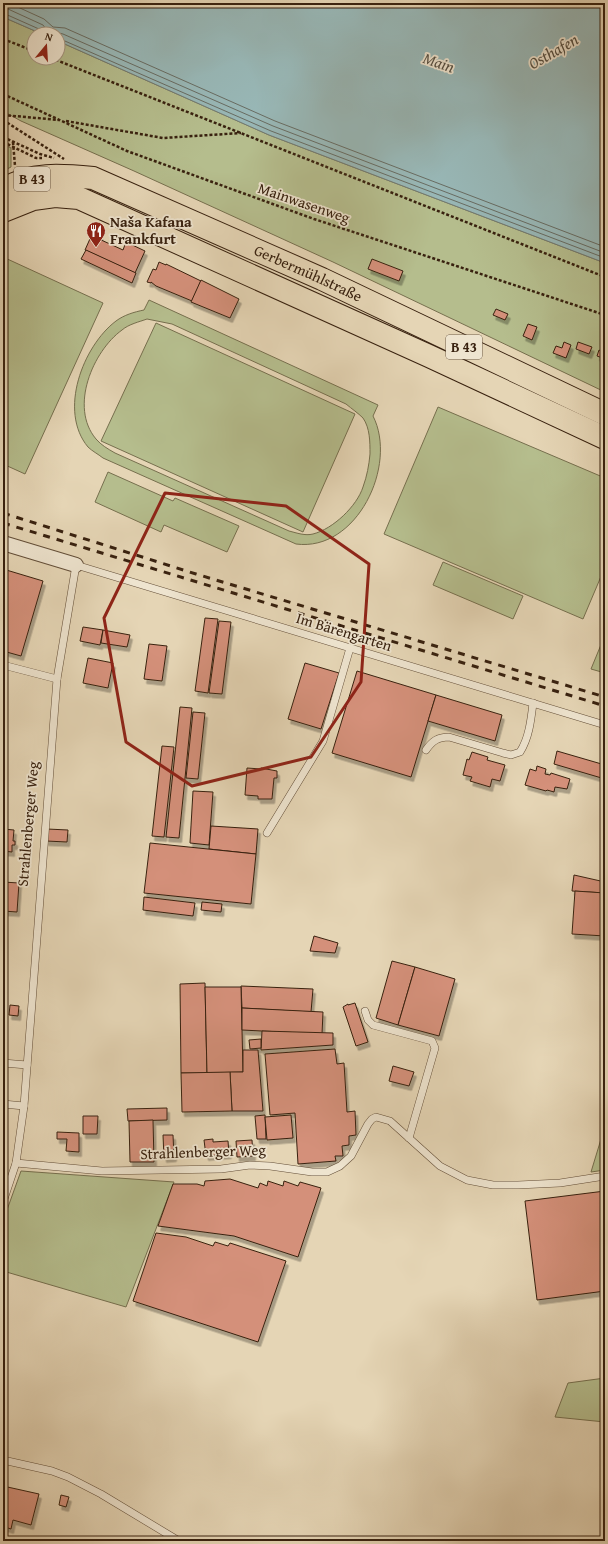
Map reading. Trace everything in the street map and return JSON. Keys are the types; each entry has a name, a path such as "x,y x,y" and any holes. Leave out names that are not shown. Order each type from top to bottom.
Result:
{"main road":[{"name":"Gerbermühlstraße","path":"3,190 12,184 40,176 63,175 92,178 322,279 605,414"},
{"name":"Gerbermühlstraße","path":"3,211 33,199 55,196 79,198 429,356 605,438"}],"street":[{"path":"3,543 76,565"}],"lane":[{"name":"Im Bärengarten","path":"76,565 605,725"},
{"name":"Strahlenberger Weg","path":"3,1202 16,1163 24,1106 56,680 76,565"},
{"path":"267,833 323,741 350,648"},
{"path":"3,665 56,680"},
{"path":"426,750 435,740 441,737 449,737 511,755 520,752 524,746 528,733 533,703"},
{"path":"365,1011 368,1020 373,1025 432,1041 435,1048 409,1138"},
{"path":"3,1063 27,1065"},
{"path":"3,1104 24,1106"},
{"name":"Strahlenberger Weg","path":"16,1163 102,1171 221,1169 250,1165 270,1166 312,1172 327,1172 340,1166 351,1156 372,1119 381,1117 390,1121 440,1166 468,1180 493,1185 560,1183 605,1176"},
{"path":"3,1460 52,1471 68,1477 101,1494 179,1541"}],"path":[{"path":"3,39 26,48"},
{"path":"66,64 605,277"},
{"name":"Mainwasenweg","path":"3,94 127,151 314,219 605,314"},
{"path":"3,115 61,120 163,138 244,133"},
{"path":"3,137 40,154 67,161 36,158 3,142"},
{"path":"13,142 16,171"}],"highlighted area":[{"path":"165,493 286,506 369,564 361,682 311,757 192,786 126,742 104,618"}],"green space":[{"path":"3,17 26,27 26,66 66,66 66,45 269,135 605,263 605,392 333,262 21,121 3,111"},
{"path":"3,144 11,148 11,167 3,171"},
{"path":"3,257 103,303 25,474 3,464"},
{"path":"149,300 378,405 373,416 379,436 380,458 376,480 367,501 354,520 337,534 318,543 296,544 103,458 88,447 79,432 75,416 75,398 78,380 85,362 93,346 104,332 116,321 129,314 144,310","holes":["147,319 172,324 346,404 363,418 367,426 370,440 368,470 360,494 350,509 343,516 328,527 310,535 289,531 115,453 102,445 96,439 88,426 85,411 85,396 88,380 102,351 111,339 134,323"]},
{"path":"156,323 355,414 303,532 101,441"},
{"path":"438,407 605,478 605,567 583,619 384,534"},
{"path":"108,472 173,501 175,498 239,526 227,552 164,525 161,532 95,502"},
{"path":"443,562 523,596 513,619 433,585"},
{"path":"605,635 605,673 591,669"},
{"path":"605,1126 605,1170 591,1172"},
{"path":"21,1171 174,1182 126,1307 3,1271 3,1221"},
{"path":"605,1378 605,1422 555,1417 568,1383"}],"water":[{"path":"3,3 605,3 605,263 269,135 66,45 66,26 26,27 3,17"}],"building":[{"path":"93,232 101,236 99,239 123,250 126,242 145,251 135,273 85,250"},
{"path":"86,250 136,273 132,283 81,259"},
{"path":"372,259 403,271 399,281 368,269"},
{"path":"159,262 201,281 192,301 156,286 151,282 147,282 153,269 156,270"},
{"path":"201,280 239,299 230,318 191,302"},
{"path":"496,309 508,314 505,320 493,315"},
{"path":"528,324 537,327 532,340 523,336"},
{"path":"564,342 571,345 566,358 553,353 556,346 562,348"},
{"path":"578,342 592,347 589,354 576,349"},
{"path":"599,350 605,353 605,359 597,356"},
{"path":"3,569 43,581 21,656 3,651"},
{"path":"205,618 218,619 208,693 195,691"},
{"path":"219,621 231,622 222,694 209,693"},
{"path":"83,627 103,630 100,645 80,641"},
{"path":"103,630 130,635 127,647 101,643"},
{"path":"149,644 167,646 162,681 144,679"},
{"path":"88,658 113,663 108,688 83,683"},
{"path":"305,663 339,673 321,729 288,719"},
{"path":"357,671 436,695 411,777 332,753"},
{"path":"436,695 502,715 495,741 428,721"},
{"path":"180,707 192,708 179,838 166,837"},
{"path":"193,712 205,713 198,779 186,778"},
{"path":"162,746 174,747 164,837 152,836"},
{"path":"557,751 605,765 605,779 554,764"},
{"path":"472,752 488,757 487,760 505,765 500,781 492,779 490,787 470,781 472,777 463,775 467,759 469,760"},
{"path":"537,766 546,769 545,774 550,775 551,773 570,779 567,789 555,787 554,792 525,785 530,769 536,771"},
{"path":"247,768 261,768 277,771 277,778 274,778 272,799 258,799 258,796 245,795"},
{"path":"193,791 213,792 209,845 190,843"},
{"path":"211,826 258,829 256,854 209,849"},
{"path":"3,829 14,830 13,841 15,841 15,845 12,845 12,852 3,851"},
{"path":"47,829 68,830 67,842 46,841"},
{"path":"150,843 256,854 251,904 144,893"},
{"path":"574,875 605,882 605,893 572,891"},
{"path":"3,882 19,883 17,912 3,911"},
{"path":"575,891 605,893 605,936 572,934"},
{"path":"144,897 195,903 193,916 143,910"},
{"path":"202,902 222,904 221,912 201,910"},
{"path":"314,936 338,943 335,953 310,951"},
{"path":"392,961 415,967 398,1025 376,1018"},
{"path":"415,967 455,979 439,1036 398,1025"},
{"path":"205,983 207,1073 181,1073 180,984"},
{"path":"241,986 313,989 311,1012 242,1008"},
{"path":"205,987 241,987 243,1072 207,1073"},
{"path":"355,1003 368,1042 356,1046 343,1007 348,1004"},
{"path":"10,1005 19,1006 18,1016 9,1015"},
{"path":"242,1008 323,1012 322,1034 242,1030"},
{"path":"262,1031 333,1033 333,1045 261,1050"},
{"path":"261,1039 261,1048 250,1049 249,1040"},
{"path":"335,1049 337,1064 344,1063 347,1112 355,1111 356,1135 349,1136 349,1145 342,1146 343,1156 335,1156 336,1161 298,1164 295,1113 270,1115 265,1054"},
{"path":"243,1050 258,1050 263,1111 232,1111 230,1072 243,1072"},
{"path":"393,1066 414,1072 409,1086 389,1081"},
{"path":"230,1072 232,1111 182,1112 181,1073"},
{"path":"167,1108 167,1120 128,1121 127,1109"},
{"path":"265,1115 266,1139 257,1139 255,1116"},
{"path":"291,1115 293,1138 267,1140 265,1117"},
{"path":"83,1116 98,1116 97,1134 83,1134"},
{"path":"153,1120 154,1162 130,1162 129,1121"},
{"path":"57,1132 79,1133 79,1152 66,1151 67,1139 57,1139"},
{"path":"163,1135 173,1135 174,1157 164,1158"},
{"path":"213,1139 213,1142 228,1141 229,1154 206,1156 204,1140"},
{"path":"252,1140 253,1156 237,1157 236,1141"},
{"path":"230,1179 258,1188 260,1183 267,1186 268,1181 283,1186 284,1181 298,1186 300,1182 321,1188 298,1257 234,1236 158,1226 173,1184 197,1184 204,1186 205,1181"},
{"path":"605,1191 605,1291 537,1300 525,1201"},
{"path":"156,1233 186,1237 213,1246 215,1242 228,1246 230,1243 286,1261 258,1342 133,1301"},
{"path":"3,1486 39,1494 31,1525 13,1520 11,1529 5,1527 7,1522 3,1521"},
{"path":"61,1495 69,1497 66,1507 59,1505"}],"railway":[{"path":"3,513 196,574 605,697"},
{"path":"3,523 605,706"}],"place":[{"name":"Naša Kafana Frankfurt","path":"96,248"}],"water label":[{"name":"Osthafen","path":"553,51"},
{"name":"Main","path":"439,62"}]}
